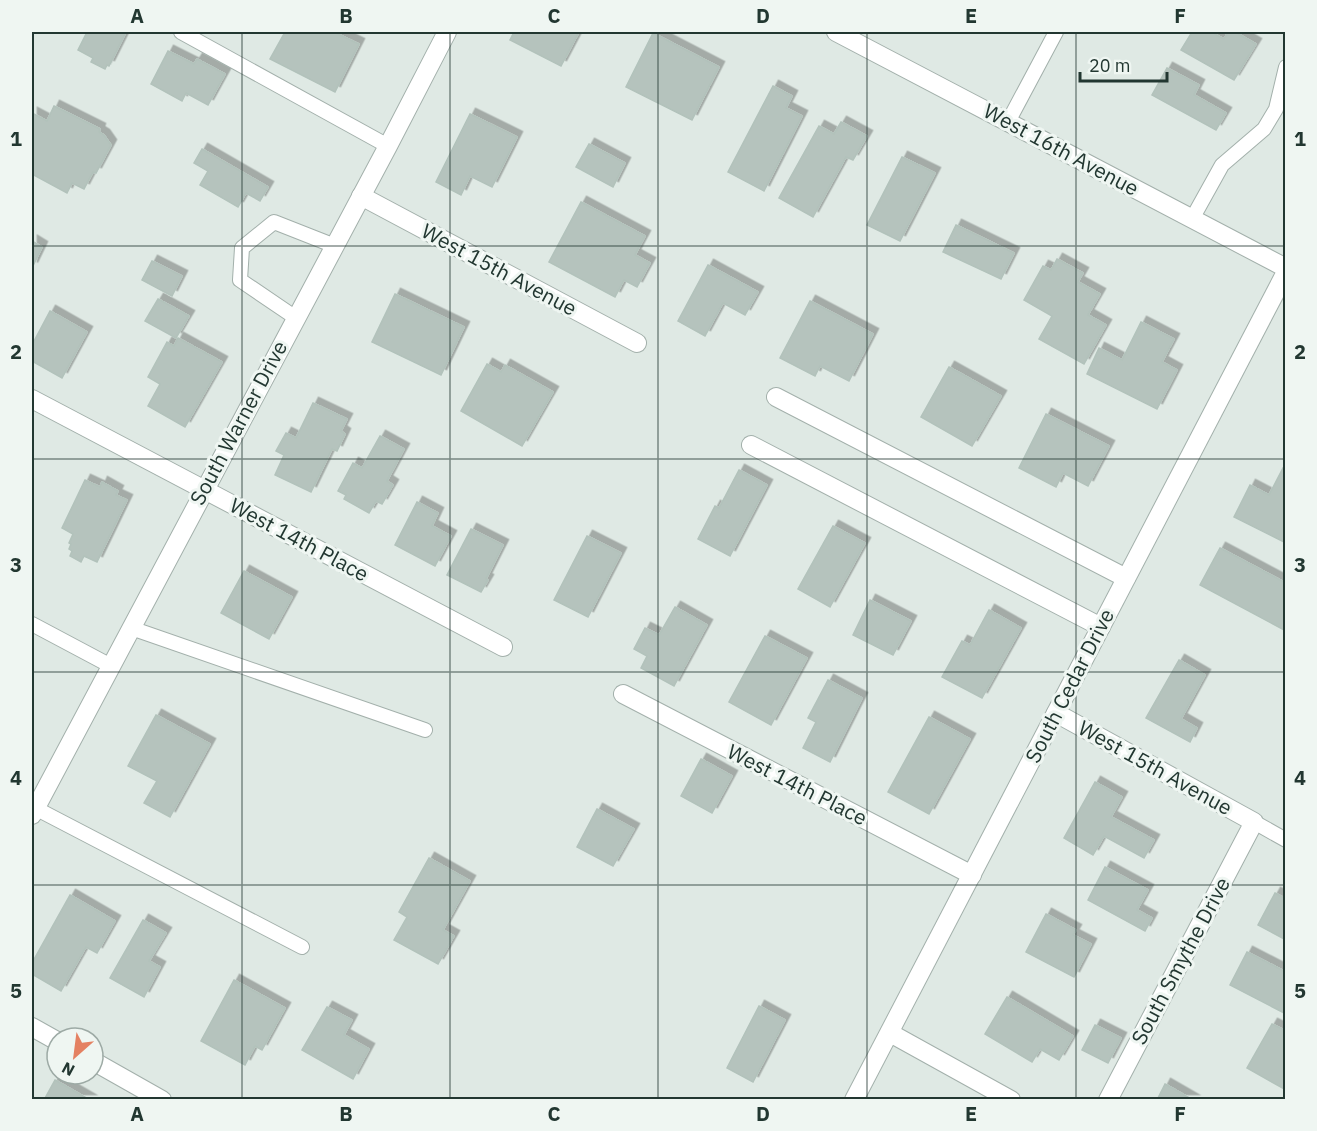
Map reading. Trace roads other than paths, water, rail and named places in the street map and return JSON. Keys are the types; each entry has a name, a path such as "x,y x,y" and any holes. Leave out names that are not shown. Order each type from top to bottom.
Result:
{"street":[{"name":"South Warner Drive","path":"33,812 447,32"},
{"name":"West 16th Avenue","path":"836,32 1286,270"},
{"name":"West 15th Avenue","path":"361,196 637,343"},
{"name":"South Cedar Drive","path":"854,1100 1286,270"},
{"path":"776,397 1126,578"},
{"name":"West 14th Place","path":"32,399 503,647"},
{"path":"751,445 1101,627"},
{"name":"West 14th Place","path":"623,694 972,875"},
{"name":"West 15th Avenue","path":"1056,713 1254,822"},
{"name":"South Smythe Drive","path":"1108,1100 1254,822"},
{"path":"890,1033 1011,1100"},
{"path":"105,1068 162,1100"}],"lane":[{"path":"181,32 388,146"},
{"path":"1008,122 1056,32"},
{"path":"1192,219 1222,165 1264,129 1276,109 1286,67"},
{"path":"296,318 240,280 242,248 274,222 335,246"},
{"path":"32,624 111,666"},
{"path":"131,628 425,730"},
{"path":"33,812 302,947"},
{"path":"1254,822 1286,840"}]}
